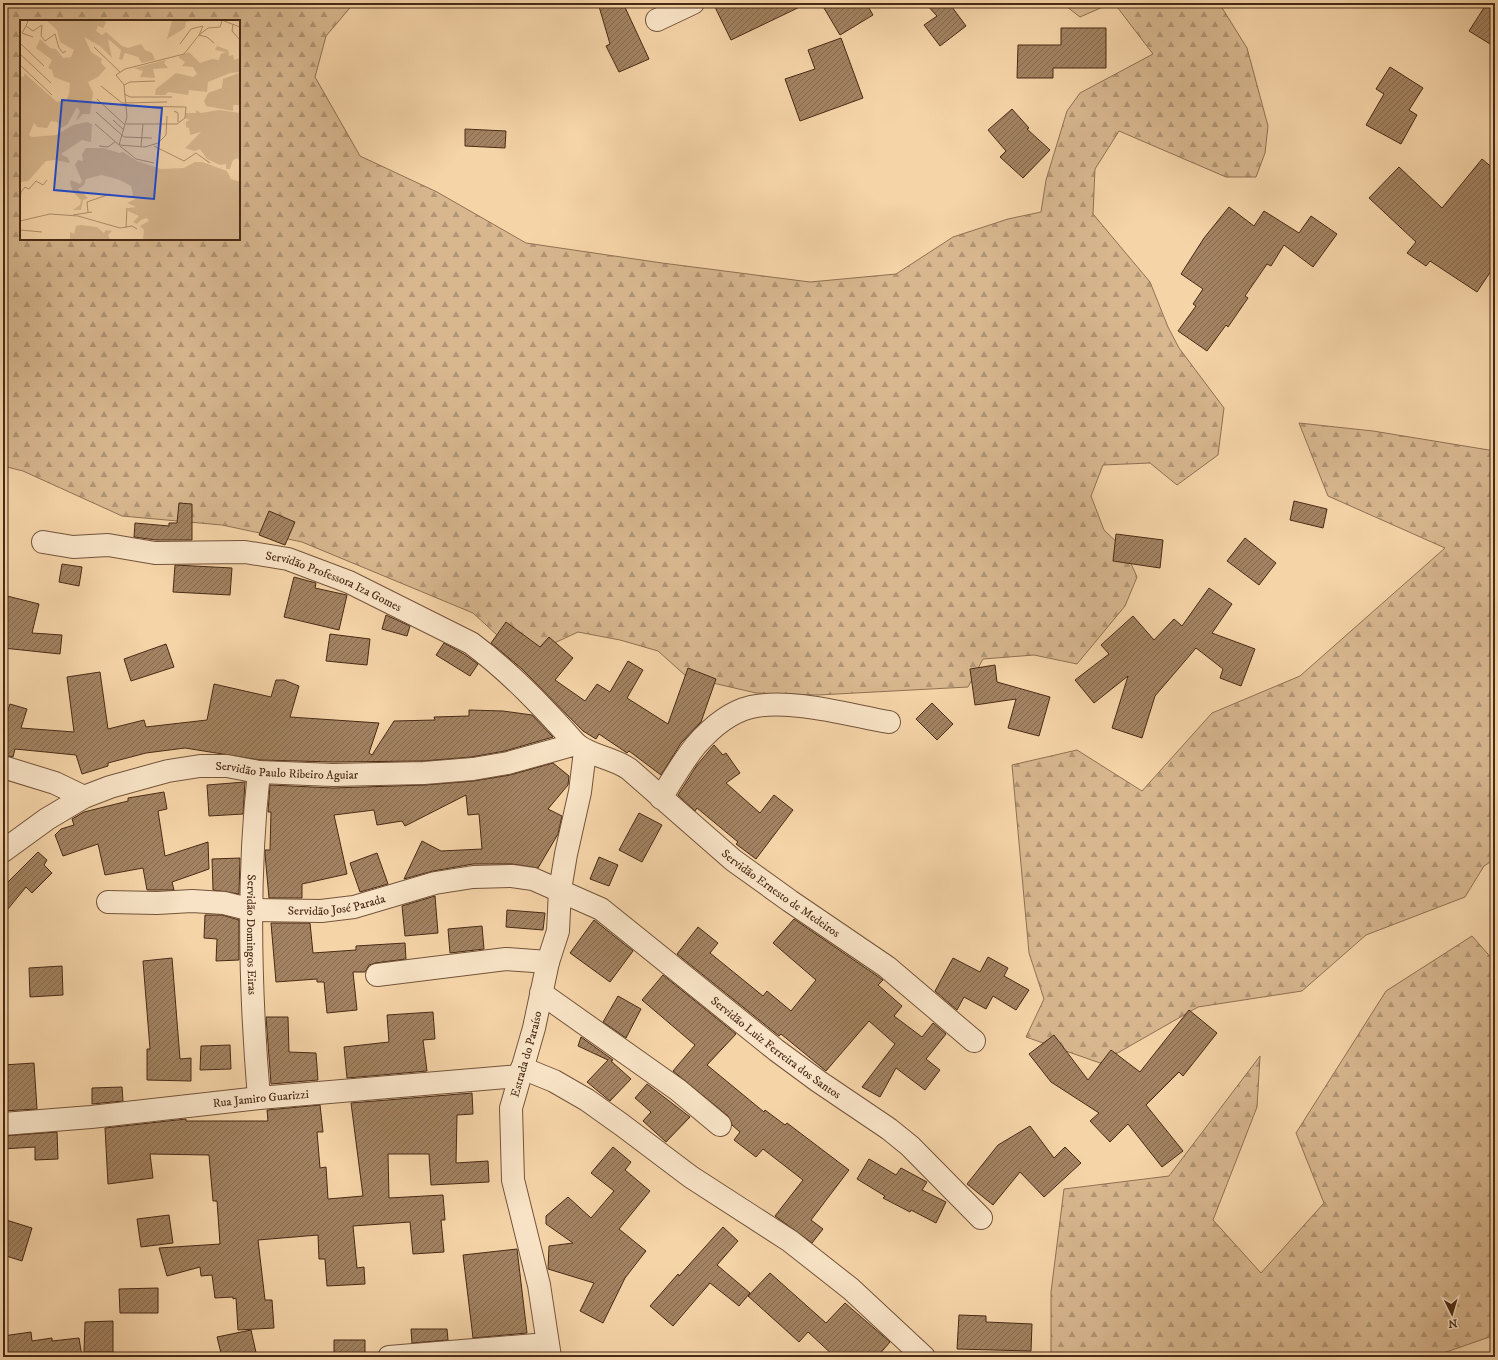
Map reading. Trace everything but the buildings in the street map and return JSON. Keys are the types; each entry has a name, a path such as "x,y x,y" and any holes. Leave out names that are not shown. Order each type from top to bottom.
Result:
{"street":[{"path":"657,20 693,3"},
{"name":"Servidão Professora Iza Gomes","path":"42,542 73,547 108,546 156,553 245,552 288,559 324,571 447,630 471,644 492,659 510,675 581,748"},
{"path":"661,798 697,744 723,720 749,708 763,705 795,706 889,722"},
{"name":"Servidão Paulo Ribeiro Aguiar","path":"3,851 47,819 84,797 110,787 168,771 200,766 227,766 259,772 373,774 473,769 581,748"},
{"name":"Servidão Ernesto de Medeiros","path":"581,748 618,761 733,860 887,967 974,1040"},
{"name":"Estrada do Paraíso","path":"548,1350 539,1285 512,1180 511,1108 548,962 558,931 560,890 566,854 580,792 581,748"},
{"path":"3,767 55,783 84,797"},
{"name":"Servidão Domingos Eiras","path":"259,772 253,828 252,910 254,1041 259,1098"},
{"name":"Servidão José Parada","path":"108,902 157,903 192,901 224,903 252,910 321,911 354,907 435,883 473,877 512,876 533,879 560,890"},
{"name":"Servidão Luiz Ferreira dos Santos","path":"560,890 600,909 776,1050 910,1146 981,1218"},
{"path":"377,975 506,959 548,962"},
{"path":"541,993 678,1090 720,1125"},
{"path":"521,1072 554,1081 587,1100 691,1177 790,1241 851,1289 924,1357"},
{"name":"Rua Jamiro Guarizzi","path":"3,1124 91,1118 259,1098 521,1072"},
{"path":"389,1357 548,1350"}],"green space":[{"path":"3,3 354,3 326,36 315,77 360,156 437,192 526,243 662,263 810,282 896,274 953,237 1008,219 1041,212 1046,180 1067,111 1080,93 1153,54 1114,3 1219,3 1247,48 1268,126 1265,153 1256,177 1226,177 1119,131 1095,169 1093,214 1150,282 1168,327 1179,348 1224,408 1218,455 1177,485 1150,463 1103,465 1091,496 1104,530 1125,550 1137,577 1125,606 1077,664 1034,655 983,659 968,687 818,695 756,693 687,677 658,651 620,640 578,632 522,658 473,613 302,542 222,525 122,516 23,471 3,466"},
{"path":"1062,3 1112,3 1080,17"},
{"path":"1299,423 1373,431 1495,451 1495,859 1484,866 1465,897 1366,935 1302,991 1198,1007 1100,1063 1026,1037 1044,999 1029,953 1012,765 1077,750 1142,791 1212,713 1300,676 1445,548 1328,496"},
{"path":"1472,936 1495,962 1495,1335 1432,1357 1051,1357 1051,1292 1064,1189 1169,1176 1260,1056 1257,1107 1213,1220 1261,1273 1324,1203 1296,1133 1386,991"}]}
